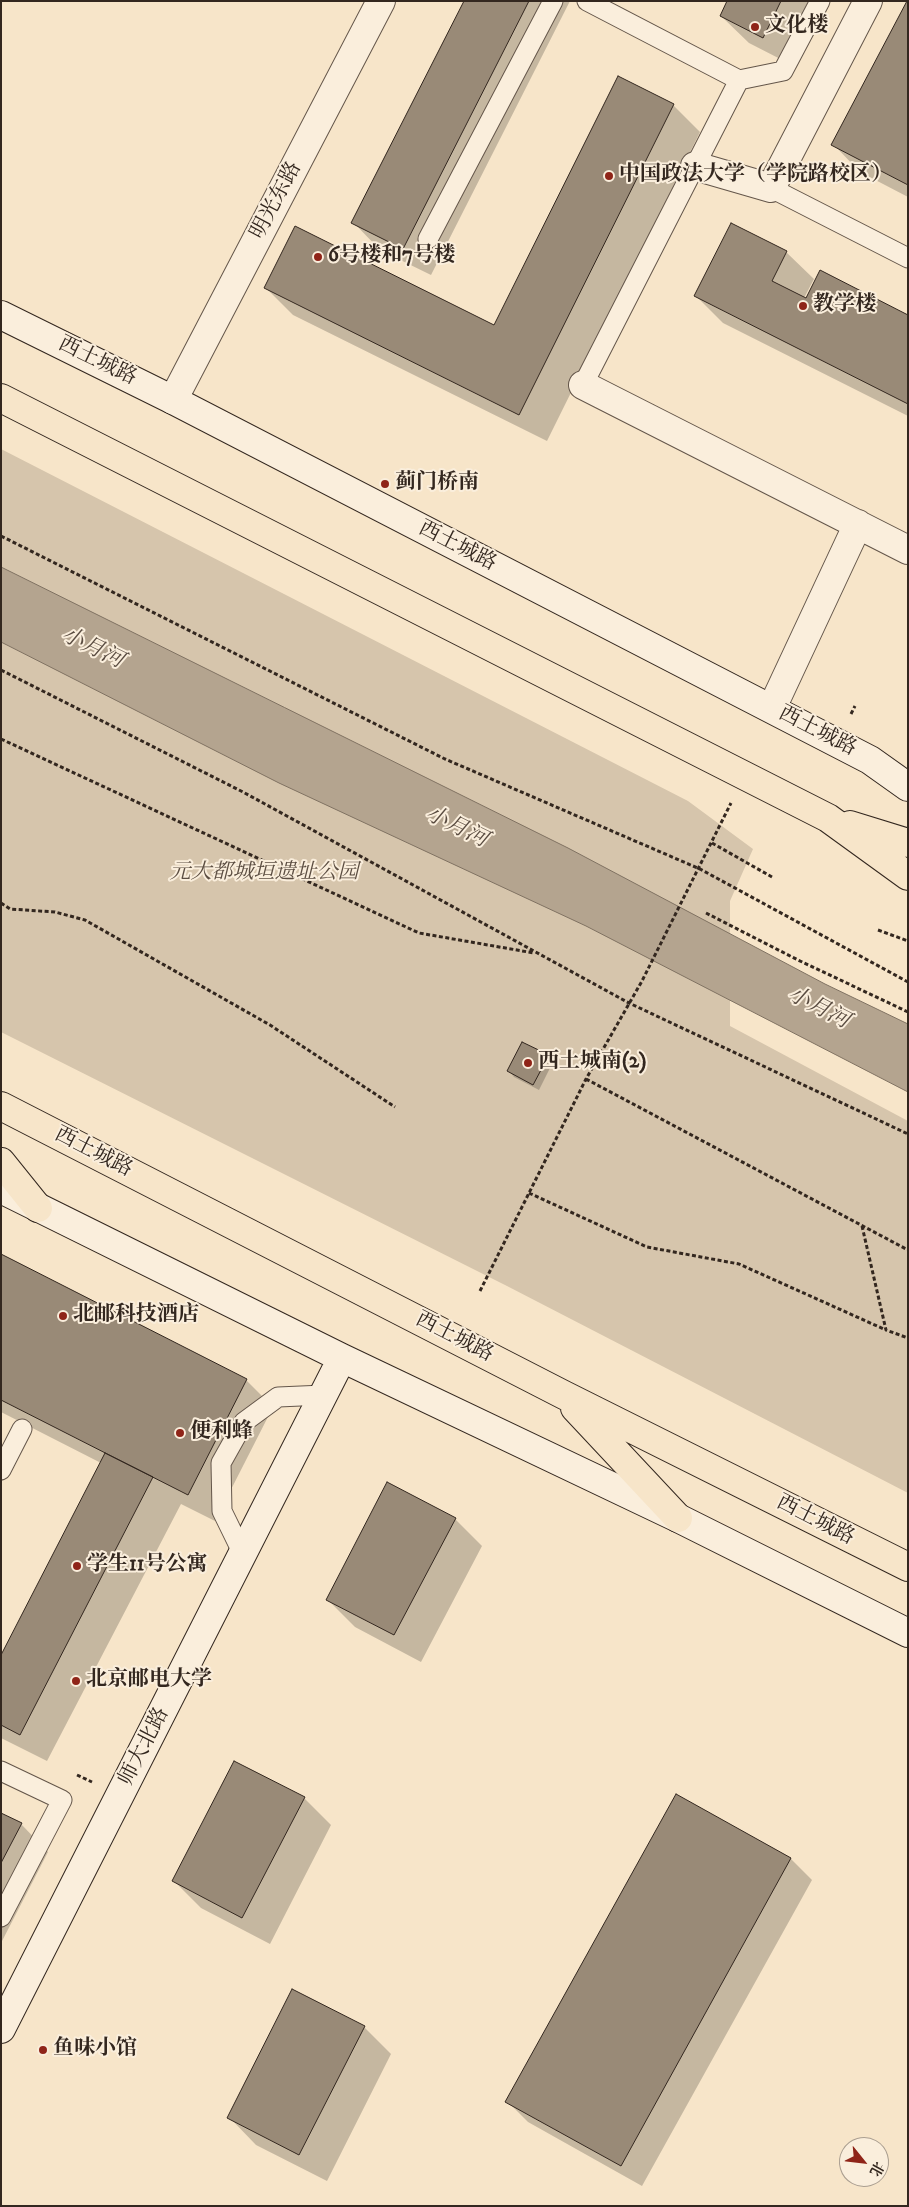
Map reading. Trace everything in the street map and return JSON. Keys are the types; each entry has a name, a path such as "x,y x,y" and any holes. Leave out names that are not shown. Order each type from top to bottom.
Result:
{"highway":[{"path":"1,398 828,818 908,876"},
{"path":"828,818 908,843"},
{"name":"西土城路","path":"1,1106 564,1396 908,1567"},
{"path":"1,1162 38,1208"},
{"path":"564,1396 678,1518"}],"street":[{"name":"明光东路","path":"173,400 381,1"},
{"path":"695,166 771,188 868,1"},
{"name":"西土城路","path":"1,315 173,400 772,708 870,760 908,787"},
{"path":"583,385 908,550"},
{"path":"772,708 858,524"},
{"path":"870,760 908,778"},
{"path":"1,1190 342,1358 678,1518 908,1633"},
{"name":"师大北路","path":"1,2029 342,1358"}],"lane":[{"path":"428,239 553,1"},
{"path":"587,1 739,80 783,71 820,1"},
{"path":"583,385 739,80"},
{"path":"771,188 908,258"},
{"path":"243,1554 222,1511 221,1463 244,1422 278,1397 324,1395"},
{"path":"1,1470 22,1429"},
{"path":"1,1771 62,1800 1,1917"}],"path":[{"path":"1,536 445,759 700,869 908,982"},
{"path":"1,670 242,792 629,1003 908,1134"},
{"path":"849,718 855,706"},
{"path":"1,740 419,933 537,953"},
{"path":"480,1291 586,1079 642,981 700,869 731,803"},
{"path":"712,843 772,877"},
{"path":"1,903 10,909 55,912 85,920 270,1024 395,1107"},
{"path":"706,913 798,960 908,1012"},
{"path":"878,930 908,941"},
{"path":"586,1079 908,1250"},
{"path":"529,1193 647,1247 739,1264 908,1338"},
{"path":"862,1226 886,1330"}],"green space":[{"name":"元大都城垣遗址公园","path":"1,449 688,801 753,849 730,901 730,1026 908,1121 908,1493 507,1286 1,1032"}],"water":[{"name":"小月河","path":"1,567 568,848 825,984 908,1024 908,1092 586,926 279,783 1,642"}],"building":[{"path":"464,1 529,1 403,249 351,223"},
{"name":"文化楼","path":"727,1 781,1 763,38 720,16"},
{"path":"908,1 908,185 831,145"},
{"name":"6号楼和7号楼","path":"618,76 674,104 519,415 264,288 295,226 494,325"},
{"name":"教学楼","path":"731,223 787,251 772,281 806,298 820,270 908,315 908,404 694,296"},
{"name":"西土城南(2)","path":"522,1042 549,1055 533,1085 507,1071"},
{"name":"北邮科技酒店","path":"1,1254 247,1379 188,1495 1,1400"},
{"name":"学生11号公寓","path":"105,1453 153,1477 20,1735 1,1725 1,1655"},
{"path":"387,1482 456,1518 394,1635 326,1600"},
{"path":"234,1761 305,1797 242,1918 172,1881"},
{"path":"676,1794 791,1858 621,2166 505,2102"},
{"path":"1,1813 22,1823 1,1863"},
{"path":"292,1989 365,2026 299,2155 227,2118"}],"place":[{"name":"文化楼","path":"755,27"},
{"name":"中国政法大学（学院路校区）","path":"609,176"},
{"name":"6号楼和7号楼","path":"318,257"},
{"name":"教学楼","path":"803,306"},
{"name":"蓟门桥南","path":"385,484"},
{"name":"西土城南(2)","path":"528,1063"},
{"name":"北邮科技酒店","path":"63,1316"},
{"name":"便利蜂","path":"180,1433"},
{"name":"学生11号公寓","path":"77,1566"},
{"name":"北京邮电大学","path":"76,1681"},
{"name":"鱼味小馆","path":"43,2050"}]}
